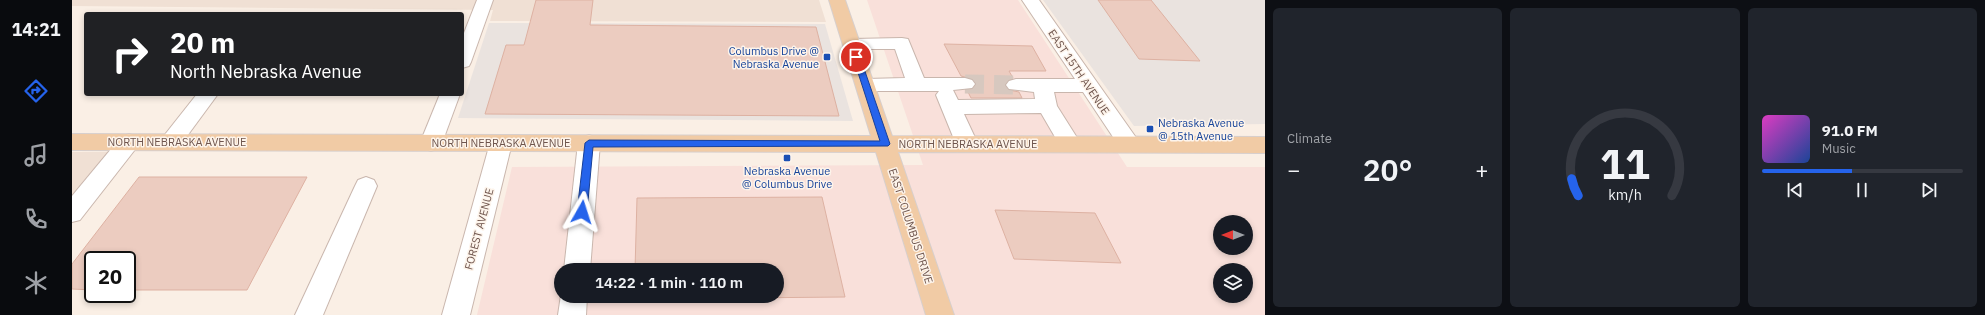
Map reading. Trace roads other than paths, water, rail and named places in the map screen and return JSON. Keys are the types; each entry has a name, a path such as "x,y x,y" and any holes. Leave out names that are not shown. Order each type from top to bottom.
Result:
{"main road":[{"name":"EAST COLUMBUS DRIVE","path":"837,0 940,315"},
{"name":"NORTH NEBRASKA AVENUE","path":"72,142 1265,145"}],"street":[{"path":"464,51 485,0"},
{"name":"EAST 15TH AVENUE","path":"1030,0 1129,144"},
{"path":"852,44 902,43 917,85"},
{"path":"866,85 965,84"},
{"path":"942,85 967,144"},
{"path":"1016,85 1089,86"},
{"path":"1042,85 1047,106 1070,144"},
{"path":"171,142 206,96"},
{"path":"431,143 449,96"},
{"path":"951,107 1047,106"},
{"path":"72,213 129,142"},
{"name":"FOREST AVENUE","path":"456,315 501,143"},
{"path":"578,263 589,143"},
{"path":"309,315 366,186"},
{"path":"572,315 573,303"}],"tunnel":[{"path":"965,84 1016,85"}],"place":[{"name":"Columbus Drive @ Nebraska Avenue","path":"827,57"},
{"name":"Nebraska Avenue @ 15th Avenue","path":"1150,129"},
{"name":"Nebraska Avenue @ Columbus Drive","path":"787,158"}]}
